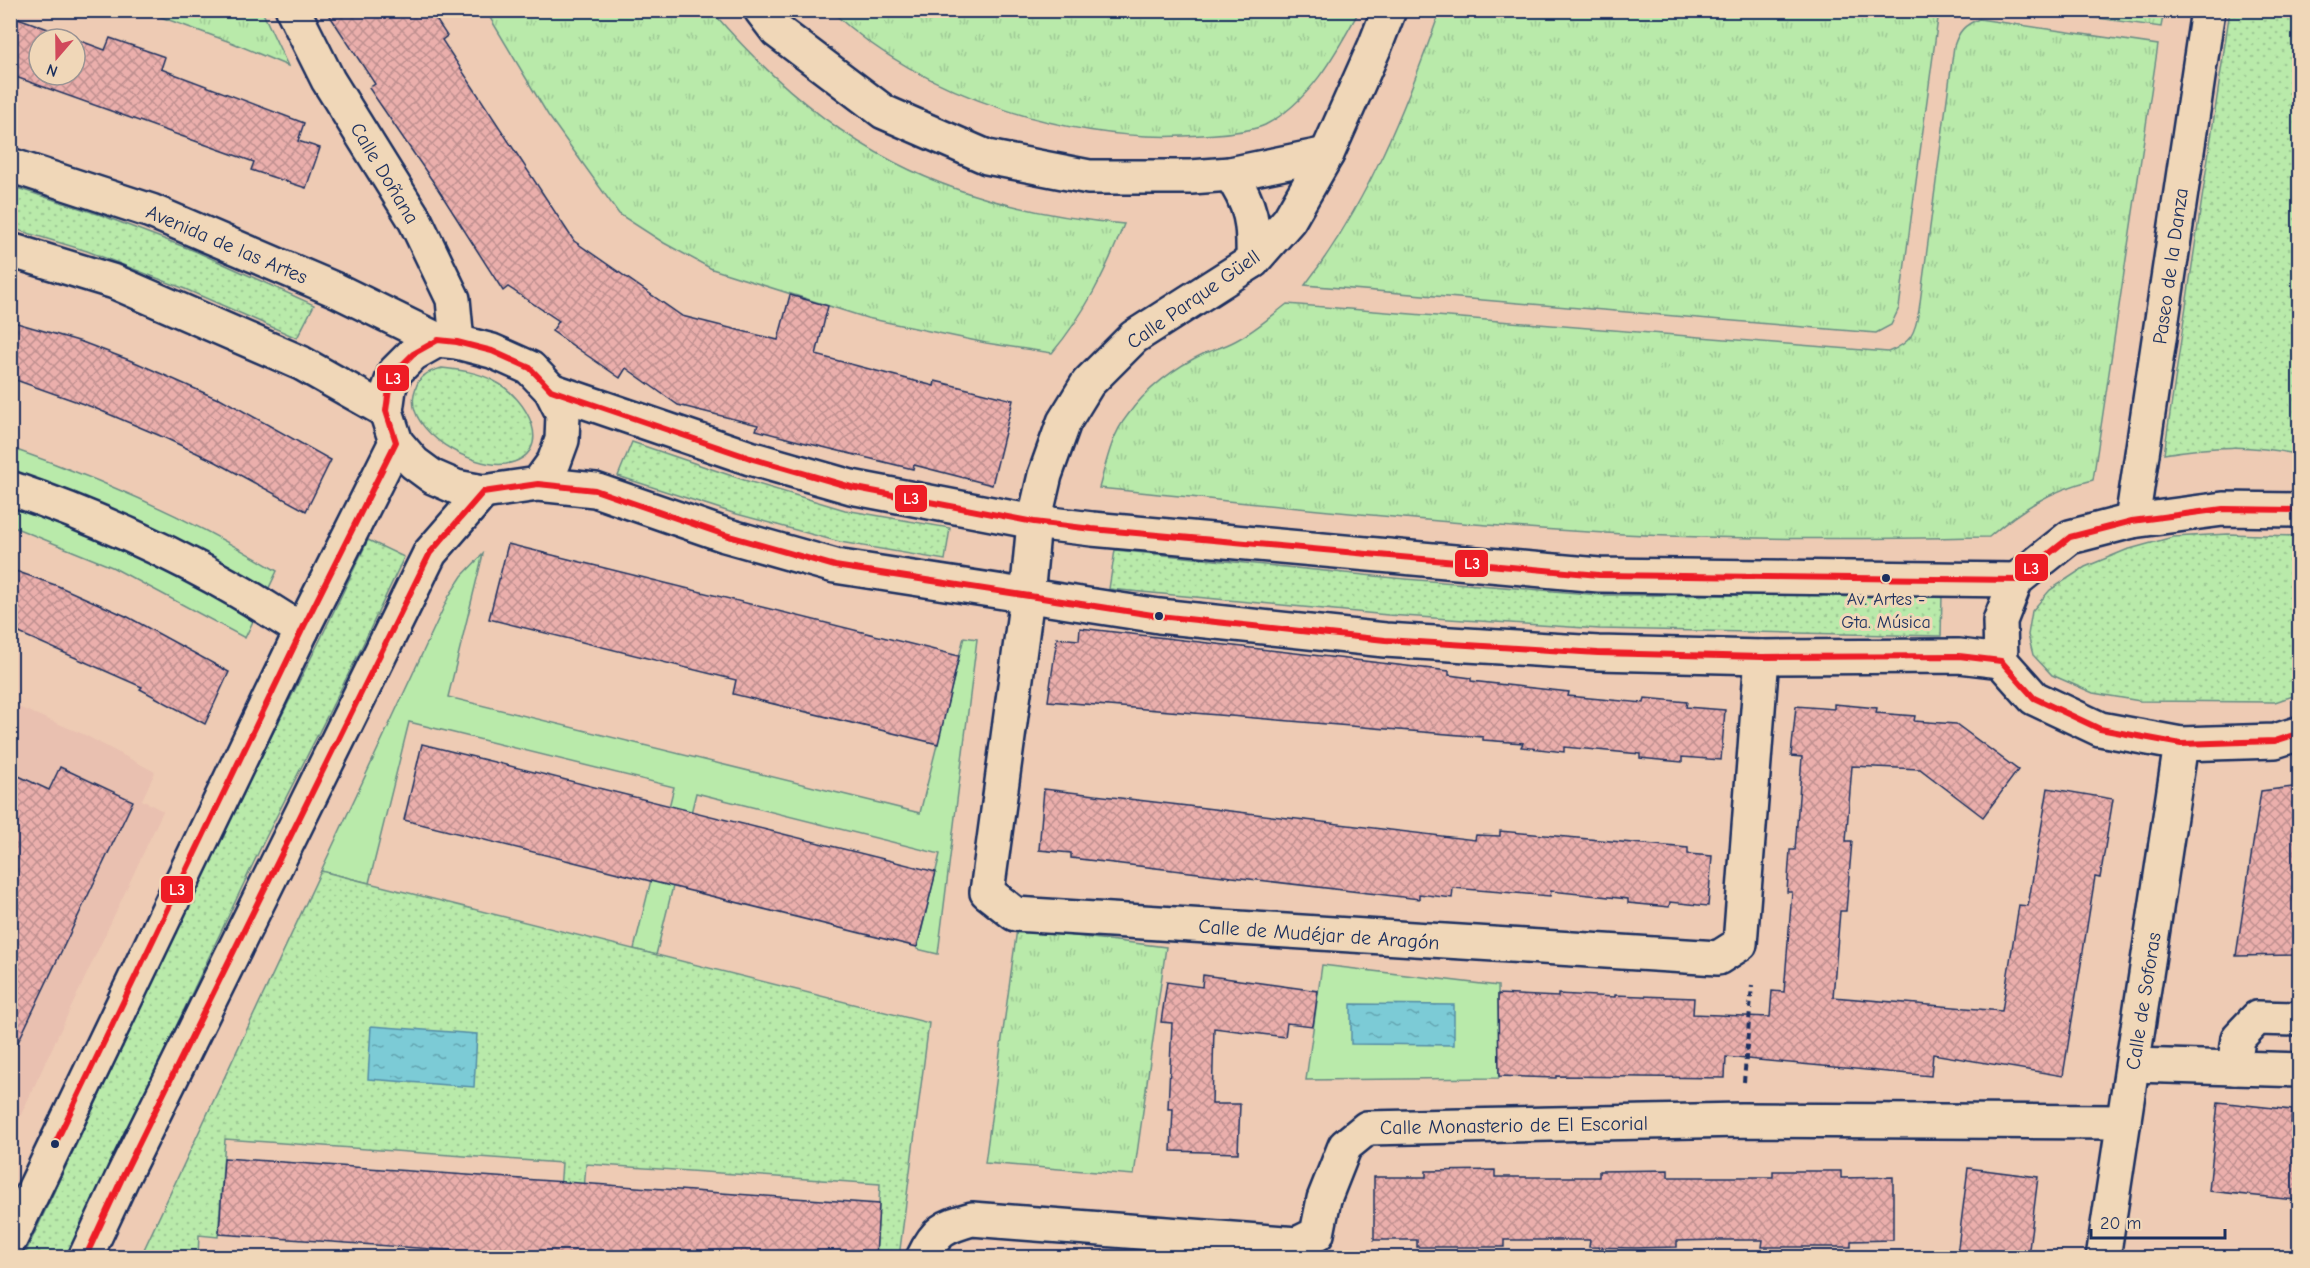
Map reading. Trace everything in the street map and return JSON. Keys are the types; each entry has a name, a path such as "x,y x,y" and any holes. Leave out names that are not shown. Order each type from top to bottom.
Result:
{"street":[{"name":"Calle Doñana","path":"293,10 328,80 415,220 453,299 447,341"},
{"path":"761,10 777,31 884,112 987,157 1089,177 1191,177 1230,174 1327,154"},
{"name":"Calle Parque Güell","path":"1034,522 1045,475 1065,422 1088,383 1134,337 1252,261 1289,220 1327,154 1376,46 1389,10"},
{"name":"Paseo de la Danza","path":"2132,521 2208,10"},
{"name":"Avenida de las Artes","path":"10,165 151,211 336,290 447,341"},
{"path":"1230,174 1242,190 1254,227 1252,261"},
{"path":"10,250 115,282 301,363 386,411"},
{"path":"538,484 554,462 562,440 563,414 551,390 530,368 492,351 447,341 413,354 395,372 389,389 386,411 396,442 414,463 433,477 456,487 483,492 538,484 595,490 725,535 835,566 1159,616 1385,640 1599,653 1762,657 1959,656 2001,661"},
{"path":"551,390 750,458 851,487 1034,522 1599,575 2016,580"},
{"path":"10,1240 302,630 396,442"},
{"path":"10,488 57,504 157,549 240,592 302,630"},
{"path":"85,1257 430,553 483,492"},
{"path":"2300,510 2223,509 2132,521 2070,537 2016,580 2000,621 2001,661 2034,698 2100,729 2181,744 2275,741 2300,733"},
{"name":"Calle de Mudéjar de Aragón","path":"1034,522 1027,597 987,892 1016,914 1718,958 1740,944"},
{"path":"1740,944 1762,657"},
{"name":"Calle de Soforas","path":"2103,1257 2181,744"},
{"path":"2234,1068 2238,1038 2257,1018 2300,1018"},
{"path":"2133,1065 2300,1070"},
{"name":"Calle Monasterio de El Escorial","path":"923,1257 933,1239 946,1226 972,1219 1298,1244 1317,1234 1324,1199 1345,1146 1367,1128 1741,1120 2124,1122"}],"path":[{"path":"1740,944 1752,980 1741,1120"}],"shaded area":[{"path":"11,704 83,734 155,772 142,800 163,811 11,1136"}],"green space":[{"path":"2230,10 2299,11 2299,455 2282,451 2232,447 2164,454"},
{"path":"144,11 262,11 288,66 233,43"},
{"path":"486,11 712,11 755,59 800,99 846,134 895,162 946,185 1001,203 1060,216 1124,224 1094,292 1075,323 1052,353 986,343 867,318 712,269 664,243 619,214 548,115"},
{"path":"831,11 1359,11 1331,59 1308,90 1281,115 1265,125 1225,133 1153,136 1104,132 1054,123 1004,109 956,91 911,68 869,42"},
{"path":"1440,11 1939,11 1899,308 1891,325 1876,333 1305,285 1348,221 1366,188 1399,118"},
{"path":"2048,11 2164,11 2161,27"},
{"path":"1979,19 2158,45 2093,480 2064,489 2037,502 1989,537 1806,538 1623,534 1426,520 1099,488 1117,432 1143,397 1183,365 1242,337 1287,304 1888,352 1896,349 1911,337 1917,318 1954,46 1963,29"},
{"path":"11,186 101,215 195,251 314,305 297,338 185,289 87,251 11,228"},
{"path":"442,368 482,375 506,389 517,399 532,425 534,438 531,449 522,458 506,464 477,461 445,445 420,422 414,408 414,394 418,383 431,372"},
{"path":"632,442 744,480 845,510 950,528 945,560 840,542 733,513 618,476"},
{"path":"11,448 80,473 147,502 213,534 277,571 245,638 112,567 11,526"},
{"path":"2228,534 2299,536 2299,694 2275,702 2140,701 2093,693 2052,675 2033,655 2028,635 2032,611 2050,590 2085,567 2126,550 2173,537"},
{"path":"368,540 404,557 357,657 262,845 67,1257 23,1258 222,834"},
{"path":"1115,550 1394,578 1601,595 1942,595 1941,636 1600,629 1388,615 1109,589"},
{"path":"483,554 448,697 920,813 964,637 977,639 938,954 917,949 940,854 696,793 656,955 634,949 674,787 409,722 369,883 321,871 449,596 462,576"},
{"path":"321,871 929,1023 899,1257 876,1257 880,1184 586,1164 579,1257 555,1257 562,1163 225,1139 218,1237 199,1235 198,1257 140,1258"},
{"path":"1017,929 1166,947 1134,1175 985,1163"},
{"path":"1322,965 1498,986 1499,1078 1306,1080"}],"water":[{"path":"1351,1004 1454,1005 1454,1045 1351,1044"},
{"path":"371,1026 477,1034 474,1087 368,1079"}],"building":[{"path":"326,10 430,10 447,36 442,40 574,241 682,316 778,340 790,295 828,306 816,355 934,386 935,381 1013,400 992,485 914,465 913,469 798,441 756,430 758,425 678,405 626,368 620,378 552,331 559,321 508,287 503,291 436,186 369,88 375,84"},
{"path":"10,15 43,27 27,27 27,81 10,75"},
{"path":"110,38 165,57 161,69 304,123 298,141 320,148 306,188 251,170 254,162 44,87 87,87 87,43 105,50"},
{"path":"10,321 82,342 137,363 218,399 218,397 331,460 306,511 216,462 163,437 92,407 10,378"},
{"path":"508,544 959,656 938,744 733,694 736,680 489,619"},
{"path":"10,569 58,586 128,617 229,672 205,724 140,689 142,687 10,629"},
{"path":"1080,628 1449,671 1449,675 1471,678 1471,681 1569,692 1568,696 1644,703 1645,698 1687,702 1686,707 1725,710 1721,760 1682,757 1682,762 1640,758 1640,754 1564,747 1564,752 1521,747 1523,743 1483,740 1483,737 1048,701 1057,638 1079,640"},
{"path":"1834,704 1877,708 1876,713 1915,716 1914,721 1956,724 2018,770 1983,817 1920,769 1852,766 1846,841 1852,841 1846,911 1840,911 1833,997 2002,1011 2019,905 2028,906 2048,788 2113,799 2100,878 2095,877 2063,1076 1933,1054 1931,1076 1726,1057 1725,1078 1499,1076 1498,994 1694,998 1693,1014 1770,1017 1772,991 1784,992 1792,892 1787,892 1790,850 1795,850 1802,757 1791,756 1796,706 1834,709"},
{"path":"422,744 936,872 917,947 404,820"},
{"path":"60,767 133,801 10,1059 10,772 49,790"},
{"path":"2300,786 2300,955 2236,956 2261,791"},
{"path":"1044,789 1475,840 1476,835 1500,836 1500,831 1688,848 1688,854 1712,856 1708,906 1670,902 1669,907 1628,903 1628,899 1551,891 1550,896 1453,888 1452,898 1419,894 1419,899 1071,858 1071,853 1039,850"},
{"path":"1203,975 1318,991 1313,1026 1287,1023 1285,1037 1214,1028 1212,1104 1240,1104 1238,1153 1171,1151 1173,1109 1168,1109 1172,1023 1161,1022 1167,982 1202,987"},
{"path":"2218,1102 2292,1110 2291,1123 2300,1124 2300,1190 2295,1190 2295,1200 2209,1191"},
{"path":"224,1158 879,1204 876,1257 546,1257 219,1234"},
{"path":"1968,1168 2038,1177 2028,1257 1957,1255"},
{"path":"1495,1170 1495,1177 1599,1177 1599,1171 1668,1170 1668,1177 1773,1177 1773,1171 1841,1171 1841,1178 1893,1177 1893,1240 1851,1241 1851,1247 1762,1247 1763,1240 1720,1240 1677,1241 1677,1247 1634,1248 1589,1247 1590,1240 1504,1240 1504,1247 1417,1247 1417,1240 1374,1240 1374,1177 1426,1177 1426,1171"}],"transit line":[{"name":"L3","path":"55,1144 302,630 396,442 386,411 389,389 395,372 413,354 438,340 457,342 492,351 530,368 551,390 750,458 851,487 1034,522 1092,529 1599,575 2016,580 2070,537 2132,521 2223,509 2300,510"},
{"name":"L3","path":"85,1258 124,1174 430,553 483,492 538,484 595,490 725,535 835,566 1159,616 1385,640 1598,653 1762,657 1959,656 2001,661 2034,698 2100,729 2181,744 2275,741 2300,733"}],"place":[{"name":"Av. Artes - Gta. Música","path":"1886,578"}]}
